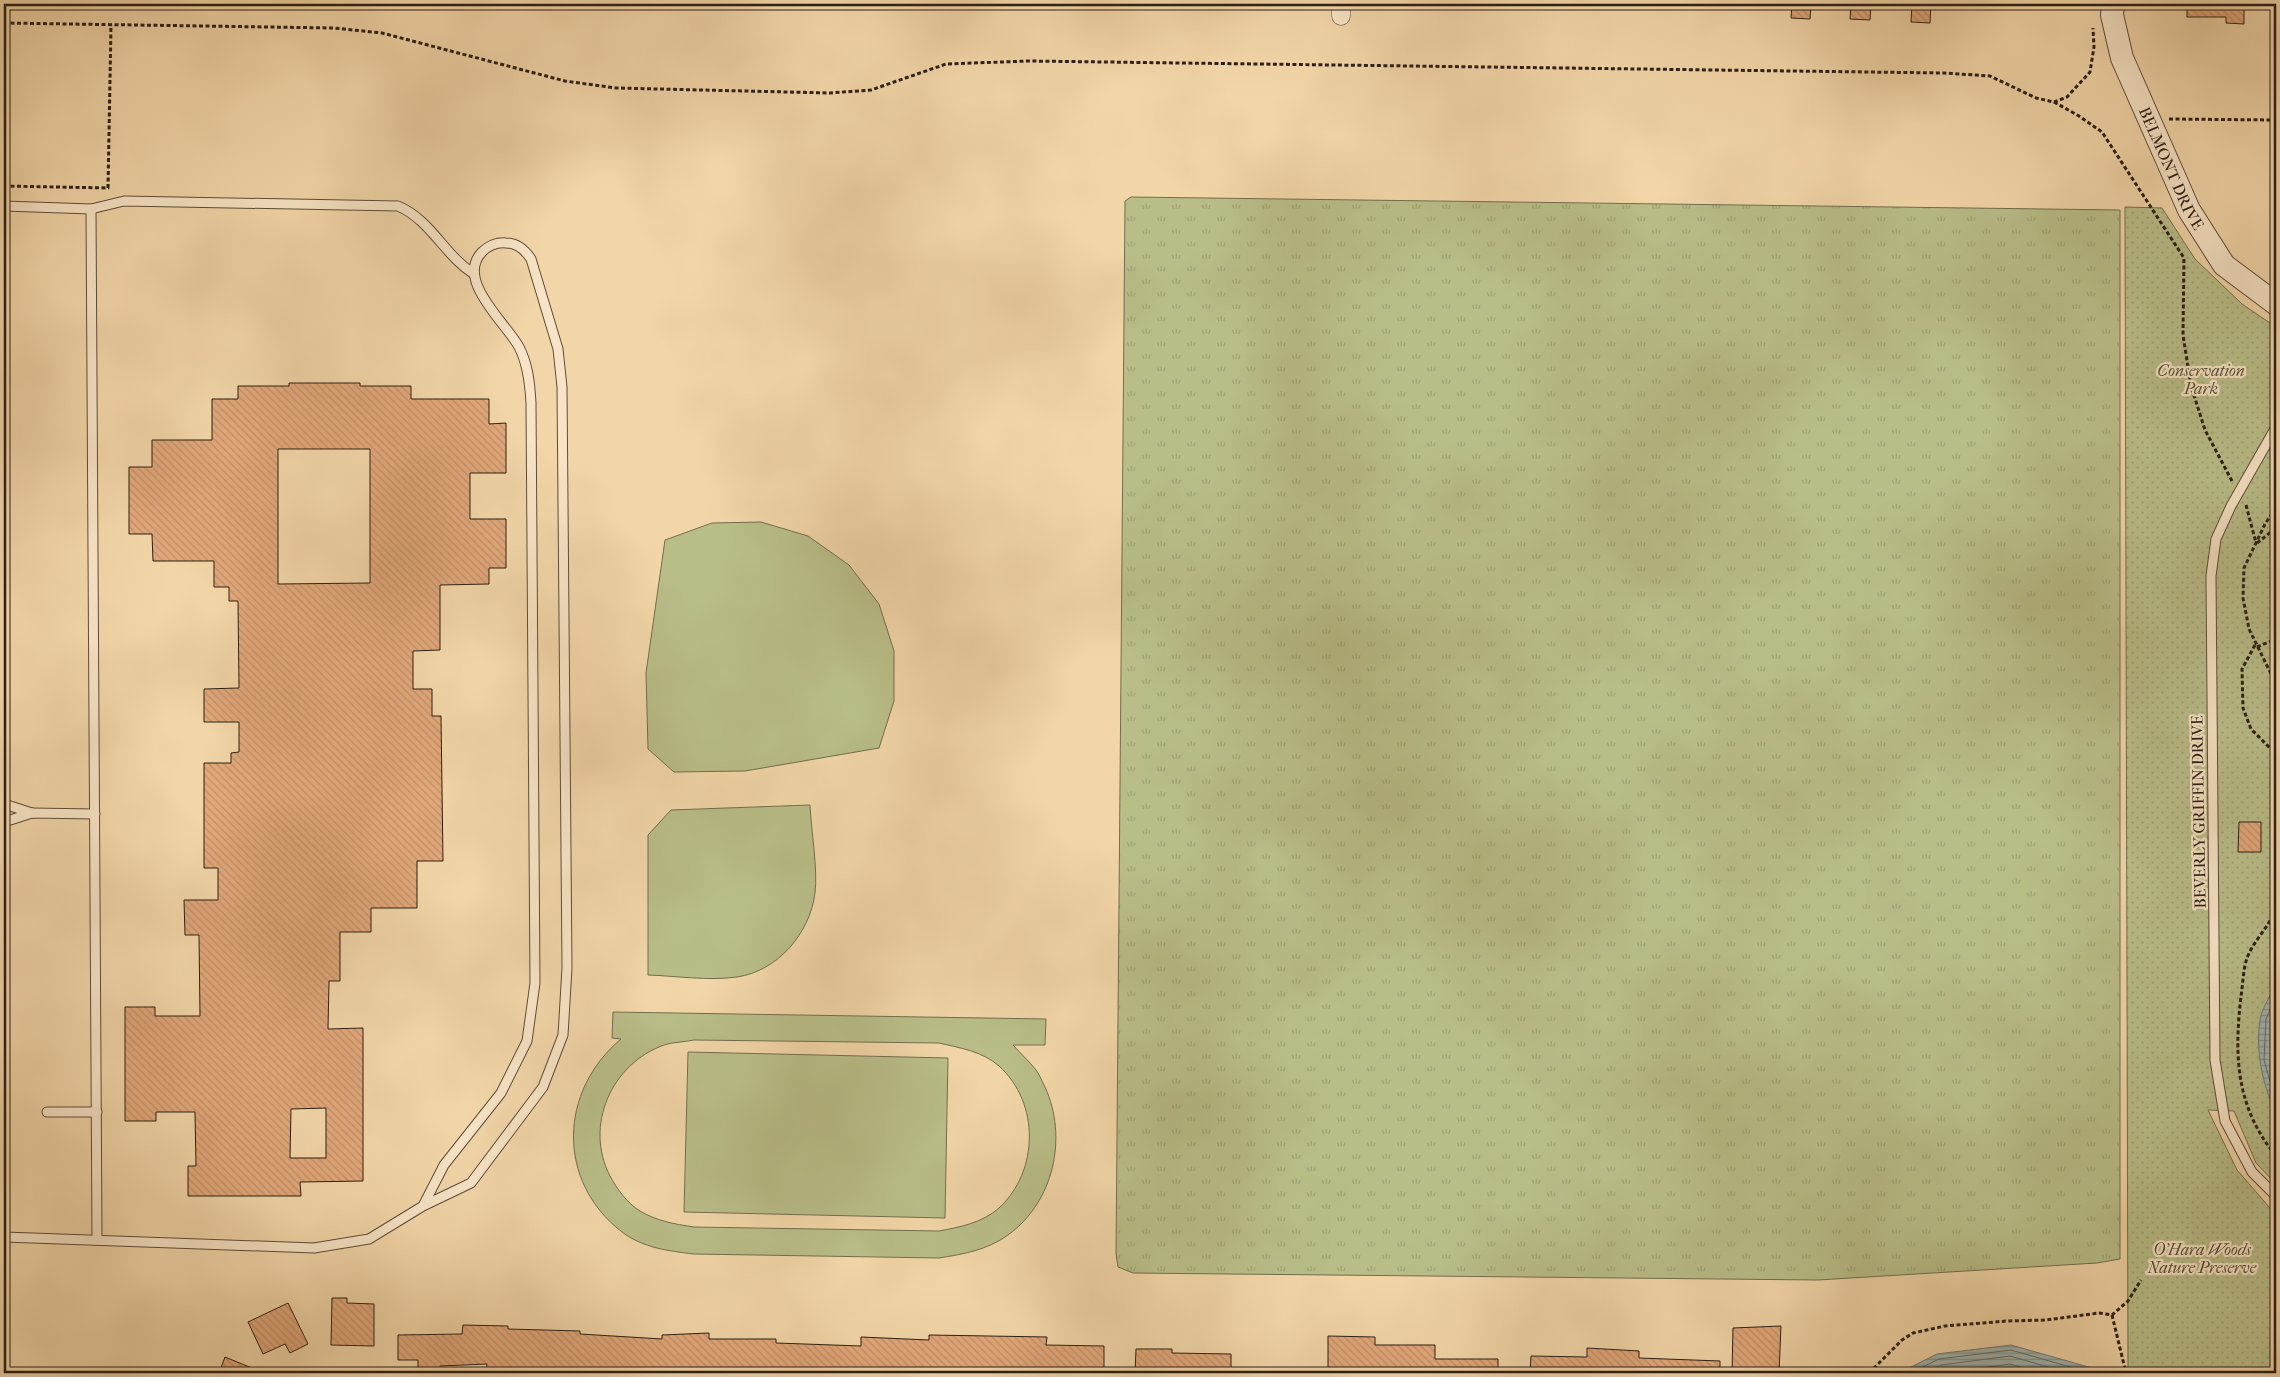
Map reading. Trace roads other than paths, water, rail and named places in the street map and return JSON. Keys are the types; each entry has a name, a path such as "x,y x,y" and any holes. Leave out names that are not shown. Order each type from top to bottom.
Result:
{"street":[{"name":"BELMONT DRIVE","path":"2112,4 2112,15 2122,58 2189,210 2224,265 2276,304"}],"lane":[{"path":"4,206 91,209 124,202 398,206 412,212 423,222 460,266 474,274"},
{"path":"91,209 97,1240"},
{"path":"4,1237 314,1248 369,1239 423,1206 470,1182 543,1087 563,1035 567,968 562,387 558,349 531,258 525,251 507,243 498,243 488,247 476,262 474,274 476,287 519,347 529,374 531,403 535,983 526,1041 501,1094 444,1165 423,1206"},
{"name":"BEVERLY GRIFFIN DRIVE","path":"2276,427 2240,491 2216,539 2211,576 2215,1060 2225,1121 2252,1172 2276,1196"},
{"path":"4,804 32,813 95,814"},
{"path":"4,822 32,813"},
{"path":"47,1112 97,1112"}],"water":[{"path":"2276,984 2276,1114 2267,1092 2261,1068 2259,1032 2261,1015"},
{"path":"2011,1345 2099,1370 2100,1373 1899,1373 1937,1354"}],"park label":[{"name":"Conservation Park","path":"2201,379"},
{"name":"O'Hara Woods Nature Preserve","path":"2202,1258"}]}
